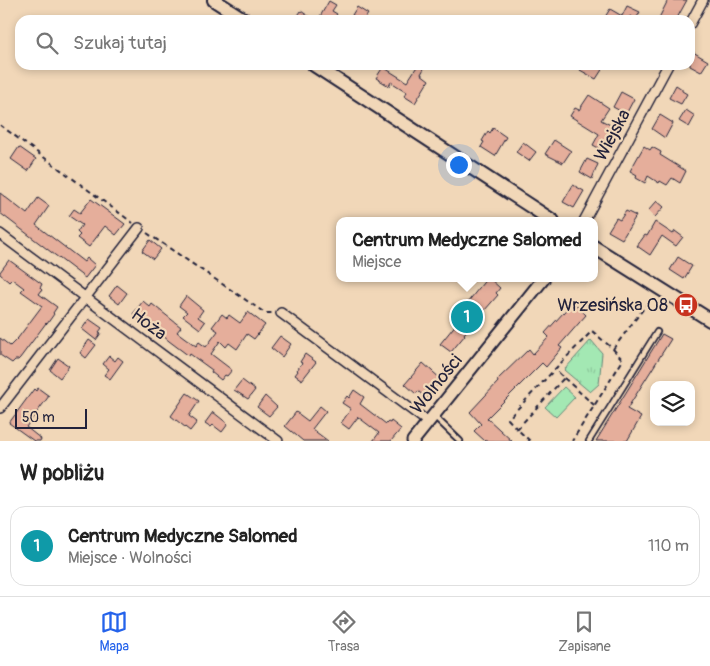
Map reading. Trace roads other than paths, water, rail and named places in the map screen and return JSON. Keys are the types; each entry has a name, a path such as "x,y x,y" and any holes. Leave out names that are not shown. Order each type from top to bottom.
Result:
{"main road":[{"path":"214,0 237,15"},
{"path":"322,70 547,217"},
{"path":"598,250 710,320"}],"street":[{"path":"695,15 703,0"},
{"name":"Wiejska","path":"586,217 665,70"},
{"path":"0,408 140,228"},
{"name":"Hoża","path":"0,234 278,441"},
{"name":"Wolności","path":"413,441 541,282"},
{"path":"281,313 430,419"}],"lane":[{"path":"589,441 657,332"},
{"path":"430,419 460,441"}],"place":[{"name":"Wrzesińska 08","path":"686,305"},
{"name":"Centrum Medyczne Salomed","path":"467,317"}]}
